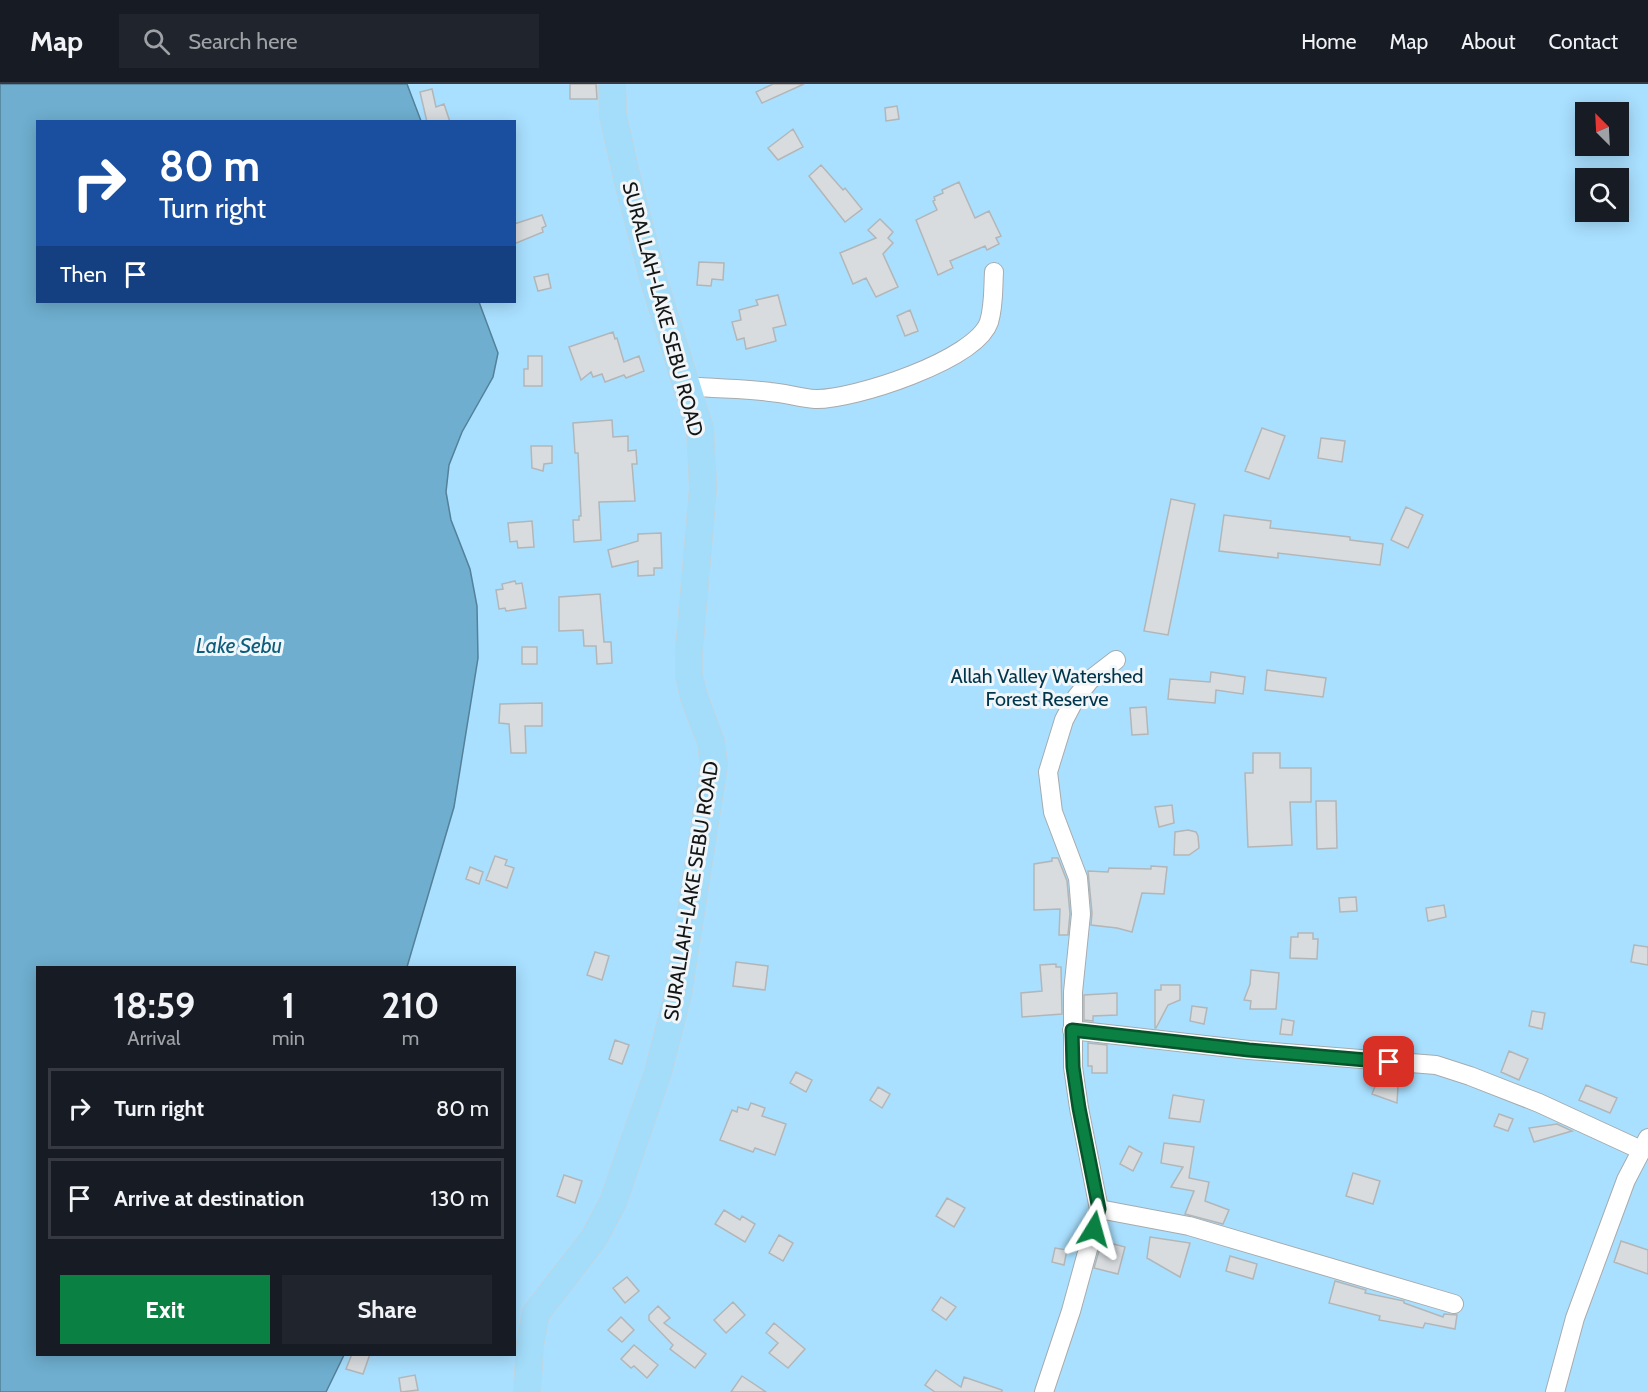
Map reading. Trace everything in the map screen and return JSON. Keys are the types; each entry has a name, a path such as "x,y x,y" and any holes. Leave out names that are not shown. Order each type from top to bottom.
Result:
{"main road":[{"name":"SURALLAH-LAKE SEBU ROAD","path":"527,1392 530,1345 536,1313 594,1238 613,1202 658,1072 678,994 714,765 711,742 694,697 689,676 688,651 703,488 700,429 653,278 627,178 613,116 612,84"}],"street":[{"path":"688,386 770,392 814,399 834,398 895,380 940,363 963,351 978,339 989,323 994,272"},
{"path":"1044,1392 1071,1311 1099,1209 1073,1067 1073,992 1081,914 1078,878 1053,812 1048,772 1064,720 1075,699 1090,680 1116,660"},
{"path":"1072,1030 1249,1050 1436,1065 1644,1144 1626,1180 1575,1318 1555,1392"},
{"path":"1099,1209 1189,1226 1454,1304"}],"green space":[{"name":"Allah Valley Watershed Forest Reserve","path":"0,84 1648,84 1648,1392 0,1392"}],"water":[{"name":"Lake Sebu","path":"0,84 407,84 421,120 36,120 36,303 479,303 498,353 493,377 462,432 449,465 446,492 451,520 470,569 477,606 478,658 454,807 407,966 36,966 36,1356 344,1356 326,1392 0,1392"}],"building":[{"path":"570,84 596,84 597,99 570,99"},
{"path":"773,84 804,84 762,103 756,92"},
{"path":"432,89 436,107 444,104 449,120 427,120 420,92"},
{"path":"897,106 899,119 886,121 885,108"},
{"path":"793,129 803,147 778,160 768,148"},
{"path":"821,165 843,190 845,188 862,209 845,222 809,176"},
{"path":"959,182 975,218 989,211 1001,236 996,238 999,244 987,250 985,246 950,261 953,268 938,275 916,220 937,210 933,201 934,197 943,193 942,190"},
{"path":"542,215 546,226 542,228 543,232 516,243 516,223"},
{"path":"880,219 893,232 888,238 893,243 883,254 898,287 876,297 866,278 853,284 840,253 876,238 868,230"},
{"path":"699,262 724,263 723,280 712,279 711,286 697,285"},
{"path":"548,274 551,288 538,291 534,277"},
{"path":"778,295 786,325 773,328 776,341 746,349 744,338 737,340 732,322 741,320 739,310 758,305 756,300"},
{"path":"910,310 918,331 905,336 897,316"},
{"path":"613,332 624,362 639,356 644,371 626,378 624,375 605,382 602,374 593,377 591,372 581,380 569,347"},
{"path":"528,356 542,356 542,386 524,386 524,369 528,369"},
{"path":"612,420 613,437 628,436 628,451 636,450 637,464 632,464 635,501 599,502 601,540 574,542 573,520 579,520 581,516 578,453 575,453 573,423"},
{"path":"1262,428 1285,436 1269,479 1245,471"},
{"path":"1321,438 1345,441 1342,462 1318,458"},
{"path":"531,446 552,446 552,463 544,464 543,471 532,468"},
{"path":"1171,499 1195,504 1168,635 1144,631"},
{"path":"1406,507 1423,515 1408,548 1391,540"},
{"path":"1224,515 1271,521 1270,528 1350,537 1350,540 1383,544 1380,565 1278,553 1278,558 1219,551"},
{"path":"532,521 534,547 518,548 517,541 510,542 508,523"},
{"path":"661,533 662,568 654,568 654,575 638,576 638,561 612,567 608,550 638,541 638,534"},
{"path":"515,581 516,584 522,583 526,608 506,611 505,608 499,609 496,590 503,589 502,584"},
{"path":"600,594 604,642 611,642 612,663 597,664 596,646 584,646 583,630 559,631 559,597"},
{"path":"522,647 537,647 537,664 522,664"},
{"path":"1267,670 1326,678 1323,697 1265,690"},
{"path":"1211,672 1245,677 1243,694 1216,690 1215,703 1168,699 1170,679 1210,682"},
{"path":"542,703 542,726 525,726 526,753 511,753 509,724 499,723 500,704"},
{"path":"1146,707 1148,734 1132,735 1130,708"},
{"path":"1253,753 1280,753 1280,768 1311,768 1311,802 1290,802 1292,845 1248,847 1245,773 1253,773"},
{"path":"1316,801 1336,801 1337,848 1317,849"},
{"path":"1172,805 1174,823 1159,827 1155,807"},
{"path":"1188,830 1196,832 1199,848 1189,855 1174,855 1175,832"},
{"path":"495,856 507,860 505,865 514,868 507,888 486,880"},
{"path":"1052,858 1058,858 1067,881 1070,914 1068,935 1059,935 1060,909 1034,910 1034,864 1052,861"},
{"path":"1151,866 1167,867 1164,894 1142,893 1132,932 1091,925 1088,871 1108,872 1109,868 1151,869"},
{"path":"470,867 483,872 479,884 466,879"},
{"path":"1356,897 1357,911 1340,912 1339,898"},
{"path":"1444,905 1446,917 1428,921 1426,908"},
{"path":"1298,933 1313,933 1313,939 1318,939 1317,959 1290,958 1291,937 1298,937"},
{"path":"1634,945 1648,947 1648,965 1631,962"},
{"path":"595,952 609,956 602,980 587,975"},
{"path":"736,962 768,966 765,990 733,986"},
{"path":"1056,964 1056,967 1061,967 1062,1014 1022,1017 1021,993 1042,991 1040,965"},
{"path":"1251,970 1279,973 1276,1009 1250,1009 1251,1001 1244,1000 1250,984"},
{"path":"1161,985 1180,985 1180,1000 1168,1005 1155,1028 1155,990 1161,990"},
{"path":"1117,993 1117,1015 1093,1016 1093,1021 1084,1020 1084,995"},
{"path":"1192,1006 1207,1008 1204,1024 1190,1021"},
{"path":"1532,1011 1545,1013 1542,1029 1529,1026"},
{"path":"1282,1019 1294,1021 1292,1035 1280,1034"},
{"path":"615,1040 629,1045 622,1064 609,1059"},
{"path":"1088,1043 1107,1045 1107,1073 1092,1073 1092,1066 1088,1066"},
{"path":"1509,1051 1528,1059 1519,1080 1501,1072"},
{"path":"796,1072 812,1080 806,1092 790,1083"},
{"path":"1378,1079 1398,1086 1397,1103 1372,1094"},
{"path":"1586,1085 1617,1098 1610,1113 1579,1100"},
{"path":"878,1087 890,1094 882,1108 870,1100"},
{"path":"1173,1095 1204,1100 1200,1122 1169,1118"},
{"path":"751,1103 765,1108 762,1116 786,1124 775,1155 755,1148 753,1152 720,1140 732,1110 737,1112 738,1107 748,1110"},
{"path":"1499,1114 1513,1119 1508,1131 1494,1126"},
{"path":"1557,1124 1572,1131 1534,1142 1529,1128"},
{"path":"1164,1143 1194,1147 1189,1178 1209,1182 1205,1201 1229,1210 1223,1224 1185,1214 1194,1191 1171,1187 1183,1167 1161,1163"},
{"path":"1129,1146 1142,1153 1133,1171 1120,1164"},
{"path":"1353,1173 1380,1181 1373,1204 1346,1196"},
{"path":"564,1175 582,1181 575,1203 557,1196"},
{"path":"947,1198 965,1208 954,1227 936,1216"},
{"path":"724,1210 740,1220 742,1216 755,1224 745,1242 715,1224"},
{"path":"779,1235 793,1243 783,1261 769,1253"},
{"path":"1150,1237 1190,1243 1180,1277 1147,1258"},
{"path":"1102,1241 1125,1247 1118,1274 1094,1268"},
{"path":"1621,1241 1648,1250 1648,1274 1614,1262"},
{"path":"1055,1248 1067,1250 1064,1265 1052,1262"},
{"path":"1230,1256 1257,1264 1253,1279 1226,1271"},
{"path":"627,1277 639,1291 625,1303 613,1288"},
{"path":"1335,1281 1366,1290 1365,1293 1404,1301 1404,1303 1443,1317 1444,1314 1457,1315 1455,1329 1425,1323 1423,1328 1379,1320 1380,1316 1329,1303"},
{"path":"941,1297 956,1307 946,1320 932,1310"},
{"path":"733,1302 745,1315 726,1333 714,1320"},
{"path":"658,1306 670,1318 664,1323 706,1354 695,1368 670,1349 673,1345 649,1320 649,1315"},
{"path":"621,1317 634,1330 622,1342 608,1330"},
{"path":"774,1323 805,1349 788,1368 769,1353 778,1343 766,1333"},
{"path":"634,1345 658,1365 647,1378 634,1366 631,1368 621,1359"},
{"path":"351,1356 369,1356 363,1374 346,1369"},
{"path":"936,1370 961,1387 964,1377 1002,1390 1002,1392 935,1392 925,1385"},
{"path":"415,1375 418,1390 401,1392 399,1378"},
{"path":"742,1376 766,1392 731,1392"}],"route":[{"path":"1094,1229 1099,1209 1079,1108 1073,1067 1072,1030 1249,1050 1389,1062"}]}
